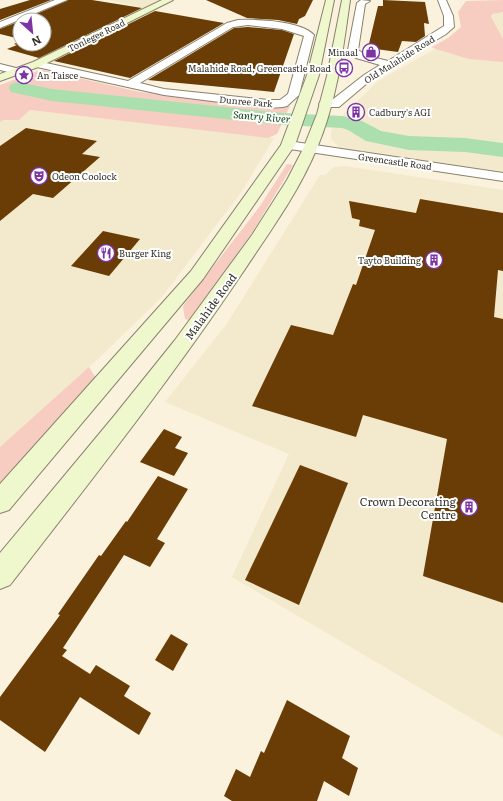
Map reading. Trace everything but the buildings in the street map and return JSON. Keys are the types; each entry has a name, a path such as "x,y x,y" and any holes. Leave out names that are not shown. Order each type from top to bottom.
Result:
{"main road":[{"name":"Tonlegee Road","path":"0,78 37,64 169,0"},
{"name":"Malahide Road","path":"0,575 147,392 220,293 273,215 310,149 333,74 346,0"},
{"path":"0,502 197,275 288,145 313,75 328,2"},
{"path":"152,328 185,341"}],"street":[{"path":"33,12 63,0"},
{"name":"Old Malahide Road","path":"325,104 335,104 368,77 450,27 449,15 442,0"},
{"path":"366,1 361,3 353,50 367,59 389,64"},
{"path":"0,16 12,20"},
{"path":"0,25 12,20"},
{"name":"Dunree Park","path":"37,64 129,85 164,92 268,104 283,103 293,94 309,35 302,31 288,28 258,23 239,22 230,25 129,85"},
{"path":"0,67 16,71"},
{"name":"Greencastle Road","path":"288,145 503,177"}],"shaded area":[{"path":"109,0 161,0 144,8"},
{"path":"503,0 503,173 342,150 331,139 331,130 345,113 378,81 453,39"},
{"path":"503,0 503,12 492,14 491,17 503,39 503,62 469,59 432,47 448,38 461,27 458,12 466,1"},
{"path":"44,70 140,92 275,107 290,106 277,134 268,138 30,110 19,120 3,120 0,122 0,85 37,71"},
{"path":"30,110 274,138 242,191 162,297 99,358 0,447 0,122 2,120 19,120"},
{"path":"287,164 293,165 250,236 189,320 185,319 183,307 185,303 260,206"},
{"path":"345,166 503,190 503,737 232,577 289,454 165,402 226,325 320,175 325,175 334,167"},
{"path":"89,367 102,388 0,501 0,447"}],"waterway":[{"name":"Santry River","path":"18,88 52,95 282,119 342,122 355,125 374,136 409,143 465,145 503,150"}],"place":[{"name":"Minaal","path":"371,52"},
{"name":"Malahide Road, Greencastle Road","path":"344,68"},
{"name":"An Taisce","path":"24,75"},
{"name":"Cadbury's AGI","path":"356,112"},
{"name":"Odeon Coolock","path":"39,176"},
{"name":"Burger King","path":"106,253"},
{"name":"Tayto Building","path":"434,260"},
{"name":"Crown Decorating Centre","path":"469,507"}]}
